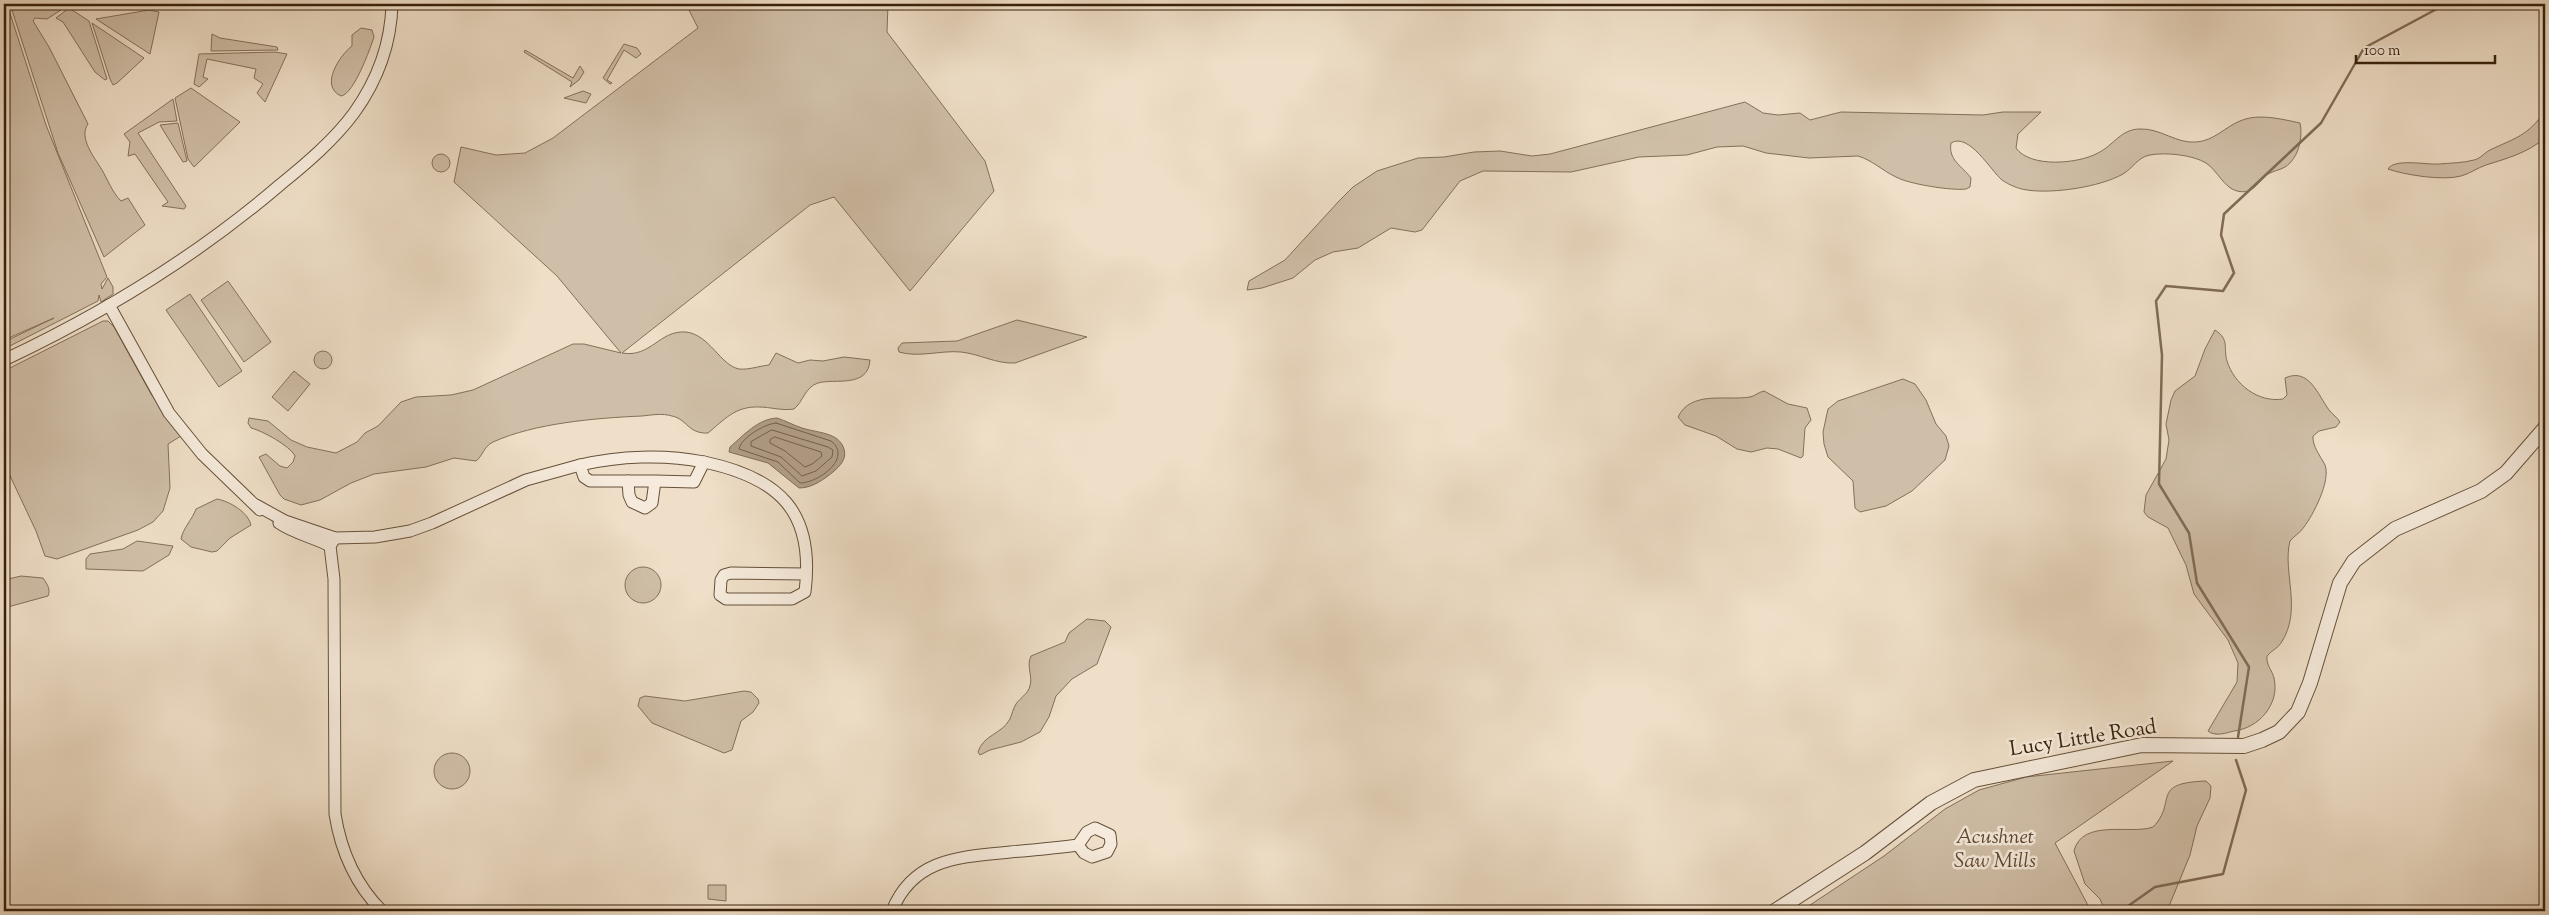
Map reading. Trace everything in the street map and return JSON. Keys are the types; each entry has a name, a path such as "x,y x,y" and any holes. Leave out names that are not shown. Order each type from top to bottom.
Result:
{"street":[{"path":"4,360 109,305 165,271 223,231 297,171 343,127 361,103 379,66 389,33 392,4"},
{"path":"109,305 169,412 202,454 264,513 282,525 332,542 410,531 450,516 526,480 580,465 625,458 671,458 704,462 756,478 772,487 784,498 801,526 805,543 806,574 805,592 792,599 734,600 726,599 720,595 721,580 724,575 731,573 806,574"},
{"name":"Lucy Little Road","path":"1775,911 1865,853 1931,803 1974,780 2043,764 2142,745 2244,746 2279,732 2298,712 2310,683 2340,583 2354,562 2395,529 2481,490 2494,482 2513,467 2545,428"},
{"path":"580,465 584,477 590,480 694,482 704,462"},
{"path":"628,481 628,495 632,502 645,508 652,503 656,480"},
{"path":"332,542 334,579 335,814 341,845 349,865 370,899 382,911"},
{"path":"892,911 901,892 911,880 935,864 975,855 1078,845"}],"green space":[{"path":"4,4 7,4 46,125 107,277 101,284 102,289 108,278 113,287 113,294 101,302 99,295 98,301 4,349 4,342 54,318 4,340"},
{"path":"10,4 63,4 67,6 47,19 35,18 33,21 49,47 88,124 85,135 92,154 118,197 121,201 128,198 145,225 104,257 58,153"},
{"path":"686,4 888,4 887,32 985,161 994,191 910,291 834,197 810,205 622,353 640,352 669,335 686,332 702,338 726,362 739,369 769,365 776,353 798,363 844,357 870,360 868,369 857,379 814,385 807,391 794,409 751,407 737,411 708,433 696,431 672,416 657,414 605,418 546,426 493,442 487,446 476,461 454,458 426,467 374,474 351,483 320,500 301,505 284,499 259,457 266,454 280,466 287,468 293,462 295,456 276,439 251,428 248,423 249,418 268,421 291,440 307,447 336,453 357,442 365,433 378,426 401,402 416,397 451,395 473,390 573,344 584,344 621,353 557,276 454,182 461,147 496,155 525,153 553,138 698,28"},
{"path":"69,8 89,21 107,79 105,80 95,72 63,22 56,18"},
{"path":"149,10 159,12 150,54 96,19"},
{"path":"92,23 144,58 113,85 110,79"},
{"path":"361,28 372,30 374,37 356,80 351,88 341,96 332,85 334,71 342,56 352,46 352,35"},
{"path":"212,34 220,38 277,47 278,50 211,51"},
{"path":"624,44 637,48 641,54 636,58 624,50 607,80 612,83 610,84 603,78"},
{"path":"525,50 573,78 580,66 584,72 579,80 570,87 572,82 524,52"},
{"path":"275,52 287,54 265,102 257,93 263,84 254,78 256,69 207,59 203,77 208,79 199,87 194,84 199,54"},
{"path":"191,88 240,122 194,167 188,159 175,98"},
{"path":"583,91 591,94 586,103 564,98"},
{"path":"173,99 177,121 159,122 138,133 186,206 184,209 162,206 168,202 135,154 128,156 130,142 124,134"},
{"path":"1745,102 1763,113 1778,115 1800,113 1810,120 1841,112 1983,115 2003,112 2041,112 2018,134 2016,148 2032,159 2055,162 2067,162 2089,157 2104,150 2123,134 2140,129 2155,131 2182,141 2196,142 2208,139 2240,121 2262,117 2300,123 2301,135 2297,153 2290,163 2268,174 2255,187 2243,192 2232,189 2224,183 2210,166 2201,160 2187,156 2164,154 2146,156 2123,174 2102,183 2050,191 2017,188 2002,180 1972,148 1958,141 1951,143 1951,149 1956,162 1971,178 1970,187 1966,189 1951,189 1902,180 1858,156 1809,158 1766,153 1743,146 1717,147 1687,155 1639,157 1571,172 1483,171 1460,181 1422,230 1415,232 1391,228 1358,248 1333,252 1315,260 1293,278 1262,288 1247,290 1249,281 1285,260 1353,187 1377,171 1418,158 1444,157 1474,152 1500,151 1532,156 1550,154"},
{"path":"2545,111 2545,138 2524,151 2464,175 2434,178 2388,169 2391,166 2404,163 2439,164 2476,159 2527,131"},
{"path":"178,123 187,161 183,162 160,125"},
{"path":"441,154 447,157 450,163 447,169 441,172 435,169 432,163 435,157"},
{"path":"228,281 271,342 244,362 201,300"},
{"path":"190,294 242,371 219,387 166,310"},
{"path":"1017,320 1087,337 1015,363 1001,362 961,352 907,354 899,352 898,348 902,343 957,341"},
{"path":"103,321 108,321 114,327 151,394 181,436 168,444 170,488 163,511 153,522 138,530 57,559 45,556 36,531 4,463 4,371"},
{"path":"2215,330 2223,337 2230,369 2248,390 2265,398 2283,399 2287,395 2285,378 2300,376 2312,384 2329,410 2340,422 2336,427 2319,431 2313,436 2315,447 2325,465 2326,480 2312,514 2302,529 2290,541 2288,565 2291,591 2291,618 2281,643 2267,656 2275,688 2271,705 2266,713 2252,725 2243,729 2217,734 2208,731 2237,682 2238,663 2228,640 2194,594 2186,565 2168,528 2148,517 2144,512 2146,495 2166,459 2169,440 2166,424 2171,400 2175,391 2195,376 2205,349"},
{"path":"323,351 329,354 332,360 329,366 323,369 317,366 314,360 317,354"},
{"path":"294,371 310,384 288,411 272,397"},
{"path":"1903,379 1915,384 1926,400 1936,424 1946,436 1949,446 1945,460 1912,491 1886,506 1860,512 1855,508 1853,481 1828,457 1823,432 1828,409 1838,401"},
{"path":"1764,391 1788,404 1807,408 1811,420 1805,428 1803,456 1801,458 1778,449 1767,448 1751,452 1737,449 1716,436 1685,425 1678,417 1691,403 1700,400 1750,397"},
{"path":"217,499 237,508 246,516 251,525 230,538 217,551 212,552 191,547 181,539 196,509"},
{"path":"137,541 173,546 169,555 143,571 86,569 86,559 90,554 123,549"},
{"path":"643,567 656,572 661,585 656,598 643,603 630,598 625,585 630,572"},
{"path":"21,576 43,578 49,589 48,596 4,608 4,580"},
{"path":"1087,619 1105,621 1111,627 1097,664 1072,679 1056,696 1049,717 1040,732 1021,742 990,750 980,755 978,752 980,746 1007,724 1016,704 1029,689 1031,682 1029,664 1031,656 1065,642 1069,633"},
{"path":"744,691 751,692 758,699 759,703 753,712 741,721 732,750 724,753 652,723 638,706 640,698 645,696 685,701"},
{"path":"452,753 459,754 465,758 469,764 469,778 465,784 459,788 452,789 445,788 439,784 435,778 434,771 435,764 439,758 445,754"},
{"name":"Acushnet Saw Mills","path":"2173,761 2055,843 2091,911 1801,911 1884,856 1945,809 1979,790 2026,777"},
{"path":"2206,781 2211,786 2210,798 2197,826 2190,855 2167,911 2105,911 2100,899 2085,884 2074,851 2079,841 2087,834 2097,831 2153,827 2164,810 2171,790 2188,783"},
{"path":"708,885 726,885 726,901 708,899"}],"water":[{"path":"777,418 837,439 845,453 840,465 817,483 799,488 768,463 729,452 730,447 757,424"}],"waterway":[{"path":"2238,737 2249,667 2197,583 2189,533 2159,484 2162,355 2156,301 2166,286 2223,291 2234,273 2221,235 2224,214 2321,123 2364,48 2446,4"},
{"path":"2121,911 2155,887 2223,874 2246,790 2236,760"}]}
